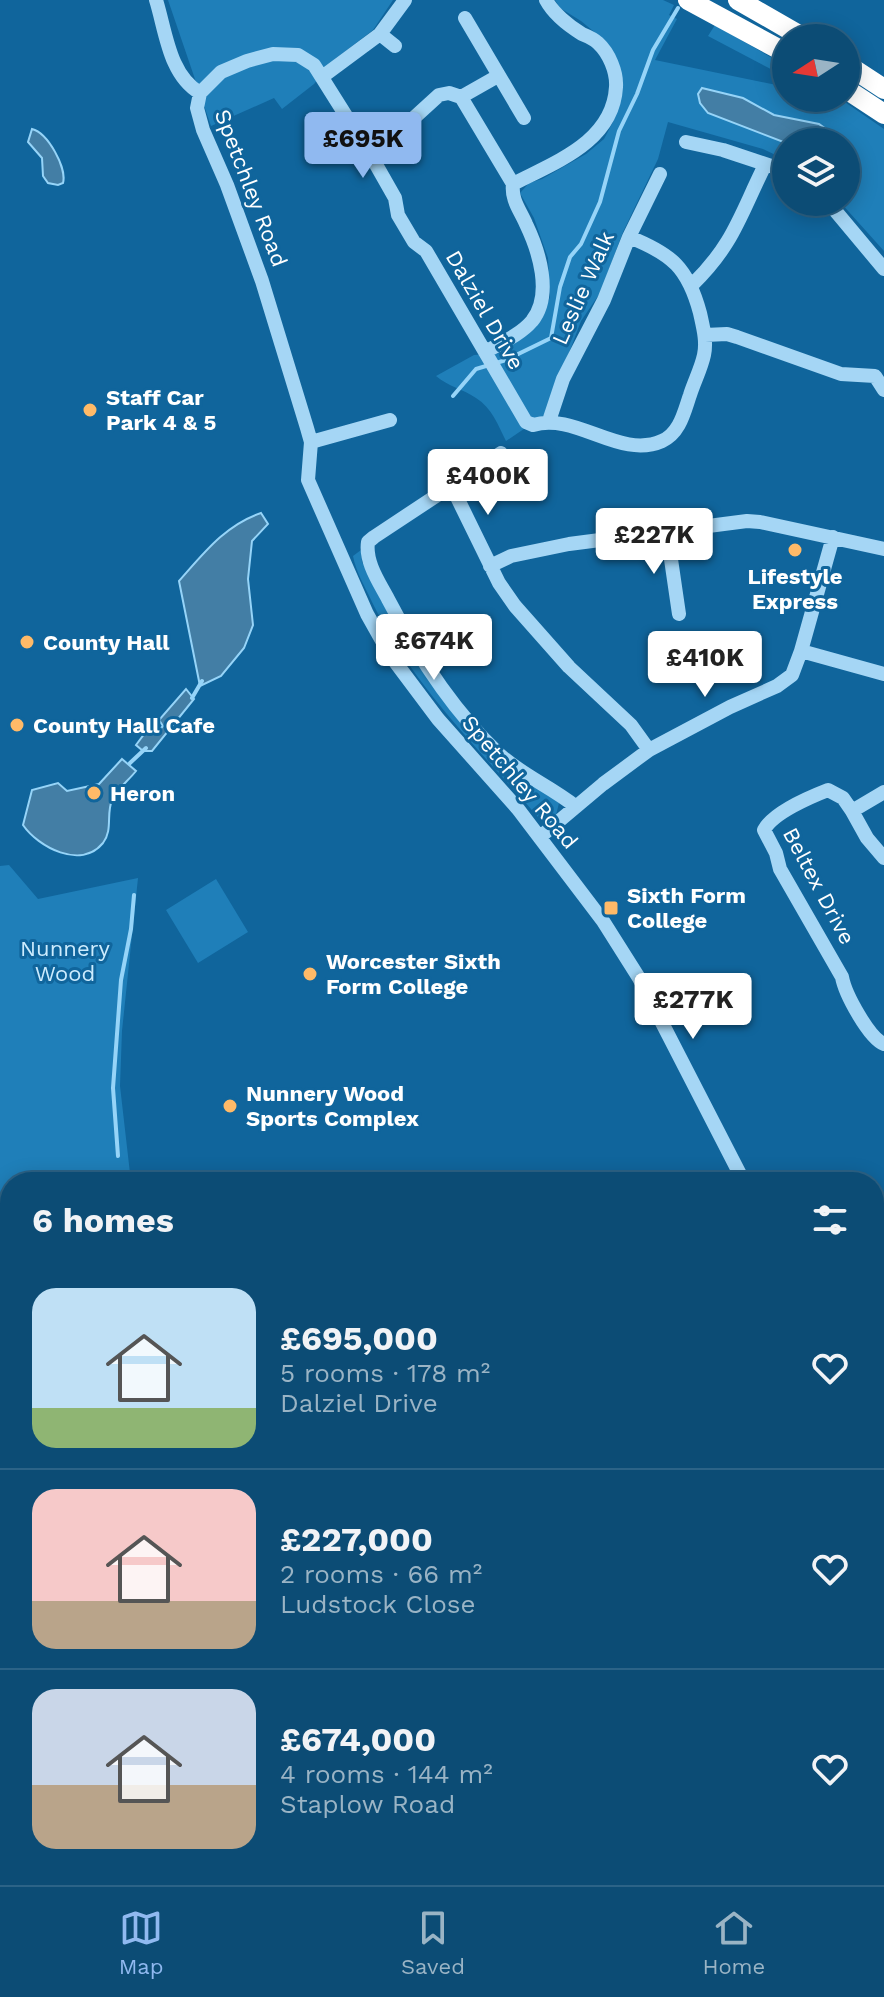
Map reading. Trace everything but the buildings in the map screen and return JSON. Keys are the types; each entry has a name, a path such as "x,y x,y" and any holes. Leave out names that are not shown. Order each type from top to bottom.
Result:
{"highway":[{"path":"688,0 772,45"},
{"path":"738,0 780,24"},
{"path":"860,73 884,89"},
{"path":"860,98 884,114"}],"street":[{"name":"Spetchley Road","path":"156,0 178,74 187,85 200,93 197,108 203,130 262,281 311,442 308,480 348,577 382,641 438,719 540,837 603,921 639,978 739,1172"},
{"path":"322,77 380,34 405,0"},
{"path":"513,184 590,141 604,127 616,93 616,78 611,63 598,42 578,31 546,0"},
{"path":"465,18 524,118"},
{"path":"380,34 395,46"},
{"name":"Dalziel Drive","path":"200,93 221,72 273,54 298,55 314,65 395,198 398,215 414,242 426,251 526,422 533,425 549,421 643,447 672,435 680,423 704,355 705,335 692,285 682,267 629,237"},
{"path":"461,97 498,76"},
{"path":"370,154 439,95 449,93 461,97 513,184 514,201 540,260 541,301 534,318 489,360"},
{"path":"686,142 723,150 772,167"},
{"path":"692,285 716,261 729,242 765,165"},
{"name":"Leslie Walk","path":"549,421 563,379 604,300 629,237 660,174"},
{"path":"840,216 884,269"},
{"path":"705,335 727,334 841,374 880,371 884,390"},
{"path":"311,442 390,420"},
{"path":"501,453 368,542 368,555 418,655 447,695 500,755 575,806"},
{"path":"451,485 490,566 515,606 547,644 623,717 649,750"},
{"path":"490,566 511,556 569,544 760,522 884,549"},
{"path":"667,532 679,614"},
{"path":"540,837 649,750 792,675 833,537"},
{"path":"801,651 884,674"},
{"name":"Beltex Drive","path":"852,811 843,798 828,790 768,822 764,830 780,869 842,977 844,988 873,1037 884,1044"},
{"path":"884,792 852,811 867,838 884,858"}],"green space":[{"path":"168,0 393,0 373,30 335,59 314,84 282,109 274,98 211,126"},
{"path":"555,0 663,0 674,5 669,15 677,19 655,60 772,84 772,112 859,112 884,129 884,251 853,216 860,216 860,128 772,128 772,153 668,122 658,159 623,232 600,293 581,321 546,414 506,441 482,402 436,376 474,355 500,353 540,322 550,297 548,258 534,218 520,193 529,183 586,154 604,139 614,120 621,96 604,40 560,8"},
{"path":"715,25 772,58 772,70 708,36"},
{"path":"361,550 362,562 431,683 559,803 556,815 545,819 538,817 427,689 388,632 361,579 353,556"},
{"name":"Nunnery Wood","path":"9,865 38,899 138,878 122,1031 120,1086 130,1172 0,1172 0,866"},
{"path":"216,879 248,932 198,963 166,910"}],"shaded area":[{"path":"702,88 743,98 774,115 819,124 825,128 772,128 772,138 708,113 700,103 698,94"},
{"path":"32,129 44,137 55,152 62,169 63,183 48,183 43,176 42,158 28,142"},
{"path":"261,513 268,524 252,541 248,579 253,625 244,648 221,676 200,686 179,581 226,533"},
{"path":"186,689 194,699 152,751 143,751 136,745 148,729 155,734 163,726 159,720"},
{"path":"122,759 136,771 114,796 106,838 94,851 83,855 60,852 39,841 23,825 32,790 58,783 67,791 99,784"}],"waterway":[{"path":"453,396 476,369 506,360 551,338 560,287 570,257 581,244 600,202 619,131 653,50 678,8"},
{"path":"192,698 202,681"},
{"path":"130,763 146,748"},
{"path":"118,1156 113,1088 121,980 134,895"}],"place":[{"name":"Staff Car Park 4 & 5","path":"90,410"},
{"name":"Lifestyle Express","path":"795,550"},
{"name":"County Hall","path":"27,642"},
{"name":"County Hall Cafe","path":"17,725"},
{"name":"Heron","path":"94,793"},
{"name":"Sixth Form College","path":"611,908"},
{"name":"Worcester Sixth Form College","path":"310,974"},
{"name":"Nunnery Wood Sports Complex","path":"230,1106"}]}
